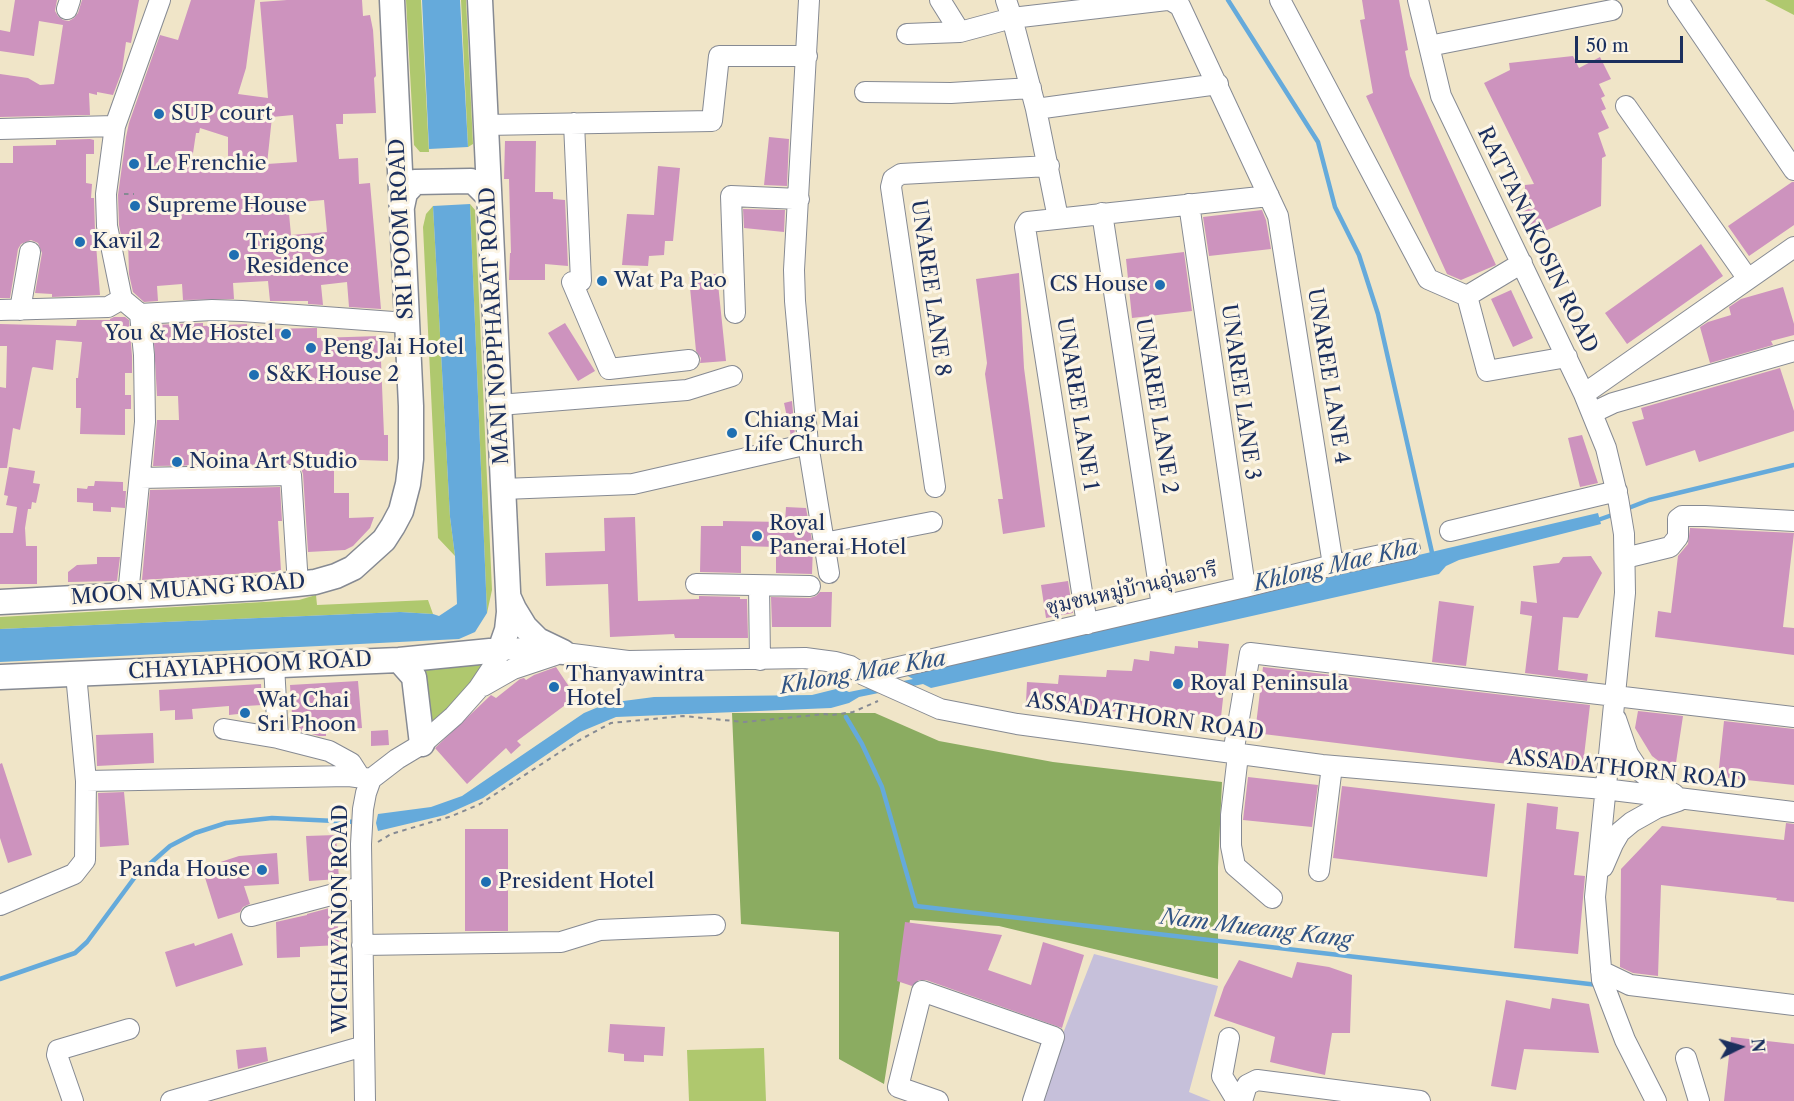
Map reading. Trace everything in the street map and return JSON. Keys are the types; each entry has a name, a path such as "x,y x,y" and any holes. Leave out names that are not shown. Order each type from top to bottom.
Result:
{"main road":[{"name":"SRI POOM ROAD","path":"392,0 411,406 411,459"},
{"name":"MANI NOPPHARAT ROAD","path":"480,0 509,622 500,650"},
{"path":"399,149 403,159 413,169 468,168 473,166 486,151"},
{"path":"402,209 405,193 415,182 471,181 489,197"},
{"name":"MOON MUANG ROAD","path":"0,602 298,585 336,576 353,568 384,540 401,511 411,459"},
{"path":"506,590 525,627 538,640 563,652"},
{"path":"459,654 485,641 493,631 506,590"},
{"name":"CHAYIAPHOOM ROAD","path":"0,677 399,660 500,650"},
{"path":"399,660 414,677 422,744"}],"street":[{"path":"160,0 115,126 106,194 107,226 122,299 140,314 212,310 242,311 406,323"},
{"path":"809,0 794,270 808,444 829,573"},
{"path":"940,0 960,32"},
{"path":"1280,0 1428,279 1467,296"},
{"name":"RATTANAKOSIN ROAD","path":"1418,0 1441,96 1567,357 1606,448 1617,494 1625,558"},
{"path":"1678,0 1794,170"},
{"path":"907,34 960,32 1009,9 1172,2"},
{"name":"UNAREE LANE 4","path":"1172,2 1218,84 1278,216 1333,565"},
{"path":"1009,9 1031,88 1059,218 1269,196"},
{"path":"1429,46 1612,10"},
{"path":"485,125 712,121 719,56 807,56"},
{"path":"1036,109 1218,84"},
{"path":"865,92 951,93 1031,88"},
{"path":"1626,106 1748,279"},
{"path":"574,123 577,281 609,369 689,360"},
{"path":"0,129 115,126"},
{"name":"UNAREE LANE 8","path":"935,488 891,187 893,179 901,174 1049,166"},
{"path":"735,313 731,196 799,199"},
{"name":"UNAREE LANE 3","path":"1189,204 1245,587"},
{"name":"UNAREE LANE 2","path":"1102,213 1162,606"},
{"name":"UNAREE LANE 1","path":"1059,218 1028,222 1026,227 1087,624"},
{"path":"1584,394 1794,247"},
{"path":"20,310 30,252"},
{"path":"1467,296 1522,263"},
{"path":"1467,296 1487,371 1567,357"},
{"path":"0,310 108,308 122,299"},
{"path":"128,595 145,422 144,355 140,314"},
{"path":"1592,413 1613,403 1794,351"},
{"path":"499,405 687,390 732,376"},
{"path":"503,489 633,484 808,444"},
{"path":"140,478 291,475 298,585"},
{"path":"1450,531 1617,494"},
{"path":"1656,1101 1623,1035 1601,975 1595,889 1624,593 1625,558 1670,547 1678,537 1678,519 1683,516 1794,521"},
{"path":"824,543 932,522"},
{"name":"ชุมชนหมู่บ้านอุ่นอารี","path":"872,678 1162,606 1410,549"},
{"path":"696,584 810,586"},
{"path":"759,586 760,660"},
{"name":"ASSADATHORN ROAD","path":"500,650 525,648 628,661 805,658 850,666 940,710 1017,724 1332,766 1604,789 1794,812"},
{"name":"WICHAYANON ROAD","path":"364,1101 361,844 365,778 422,744 453,717 478,689 494,665 500,650"},
{"path":"478,689 513,669 563,652"},
{"path":"1272,898 1235,866 1231,846 1235,754 1250,653 1614,702 1794,717"},
{"path":"274,665 278,738"},
{"path":"0,905 74,874 85,860 86,781 76,674"},
{"path":"1614,702 1619,732 1638,769 1656,784 1684,799"},
{"path":"224,729 278,738 329,751 351,763 365,778"},
{"path":"1319,871 1332,766"},
{"path":"86,781 350,776 365,778"},
{"path":"1595,889 1612,844 1620,832 1657,807 1684,799"},
{"path":"251,916 361,887"},
{"path":"362,945 561,942 600,930 715,925"},
{"path":"1601,975 1630,985 1794,1005"},
{"path":"938,1101 898,1087 922,991 1054,1037 1033,1101"},
{"path":"73,1101 57,1055 58,1050 129,1029"},
{"path":"1228,1038 1222,1076 1237,1101"},
{"path":"171,1101 364,1046"},
{"path":"1686,1058 1699,1101"},
{"path":"1242,1101 1247,1085 1257,1080 1420,1101"}],"path":[{"path":"361,844 376,843 391,834 452,816 480,804 574,743 611,723 683,716 744,722 832,715 853,712 903,693"}],"shaded area":[{"path":"1094,954 1218,986 1189,1092 1211,1101 1041,1101 1062,1036"}],"green space":[{"path":"406,0 421,0 429,152 420,152 414,145"},
{"path":"461,0 466,0 473,144 468,147"},
{"path":"1765,0 1794,0 1794,15"},
{"path":"470,204 475,210 492,590 487,613"},
{"path":"433,206 450,517 455,556 438,538 423,227 426,214"},
{"path":"316,595 317,605 428,600 433,614 400,612 0,629 0,617 299,600"},
{"path":"489,661 426,734 413,667"},
{"path":"732,713 875,713 939,741 1053,762 1222,782 1218,867 1218,979 999,926 910,920 884,1084 839,1059 839,932 741,924"},
{"path":"764,1048 766,1101 689,1101 687,1050"}],"water":[{"path":"422,0 460,0 468,147 429,149"},
{"path":"470,204 487,613 475,632 459,639 0,662 0,629 400,612 439,616 457,604 433,206"},
{"path":"1598,513 1601,524 1459,560 1446,566 1439,574 931,688 923,684 859,697 849,703 831,708 616,717 580,732 483,798 445,815 378,831 376,823 378,814 431,807 462,796 584,713 608,703 654,697 812,695 840,688 849,692 913,679 906,675"}],"building":[{"path":"15,0 57,0 55,11 63,20 69,21 78,13 82,0 139,0 131,43 126,42 122,71 113,95 89,93 90,115 0,117 0,74 28,78 40,85 54,84 63,25 39,21 34,56 0,51 0,30 10,32"},
{"path":"191,0 255,0 246,68 238,94 268,98 260,2 362,0 363,16 370,15 373,30 376,113 343,114 343,124 336,124 339,159 358,158 359,184 370,183 381,309 349,307 347,282 321,285 323,305 308,304 308,301 270,301 268,281 233,283 234,299 183,300 182,284 157,286 158,301 144,302 133,292 129,274 128,240 122,240 119,225 118,195 126,137 160,35 178,40","holes":["293,115 297,162 267,164 272,117","200,128 228,137 228,165 192,160 196,133 199,133","324,200 327,232 291,235 288,203"]},
{"path":"1362,0 1399,0 1410,76 1496,265 1461,280 1447,274 1366,96 1373,93 1360,20 1365,19"},
{"path":"1573,56 1579,68 1600,57 1611,79 1599,84 1605,96 1601,98 1606,109 1601,111 1609,128 1598,133 1606,156 1602,158 1601,206 1536,235 1514,197 1525,191 1525,185 1534,184 1484,83 1510,70 1509,63"},
{"path":"769,137 789,139 787,186 764,185"},
{"path":"56,140 94,140 94,154 86,154 86,183 92,184 91,198 94,198 100,295 52,297 52,294 35,293 42,253 38,243 31,240 21,244 18,249 10,298 0,298 0,163 13,163 13,146 56,145"},
{"path":"505,141 536,141 535,192 553,192 553,199 565,200 568,266 545,264 545,280 509,280 511,253 509,179 504,179"},
{"path":"658,166 680,168 673,241 665,241 664,255 649,256 648,266 622,265 627,214 654,215"},
{"path":"1794,182 1794,225 1749,256 1728,226"},
{"path":"743,209 785,210 784,232 744,228"},
{"path":"1262,210 1271,249 1209,256 1203,217"},
{"path":"1701,244 1723,276 1627,344 1605,313"},
{"name":"CS House","path":"1184,252 1192,311 1132,318 1126,259"},
{"path":"1019,273 1024,368 1045,527 1003,534 998,499 1003,499 985,374 987,363 976,279"},
{"path":"717,274 726,361 700,363 701,358 696,351 689,277"},
{"path":"1783,287 1794,324 1794,335 1771,341 1773,345 1710,363 1700,327 1731,315 1729,307 1741,299"},
{"path":"1511,290 1533,338 1513,347 1491,299"},
{"path":"114,317 125,317 129,320 132,373 125,373 125,395 131,395 131,409 125,409 125,435 80,434 81,408 76,408 76,378 78,378 82,342 56,340 53,370 32,368 20,430 13,428 7,468 0,468 0,387 6,388 7,346 0,346 0,324 76,326 77,320 110,320"},
{"path":"203,323 203,326 247,324 247,327 263,326 263,329 317,328 317,338 380,336 384,435 388,435 388,461 334,459 334,493 349,493 349,518 374,517 370,528 353,546 345,550 308,552 303,474 301,468 296,464 153,466 157,420 179,420 178,396 157,396 153,325"},
{"path":"565,323 595,371 578,381 548,333"},
{"path":"1780,368 1794,411 1794,431 1699,462 1695,450 1646,466 1632,422 1644,419 1641,408"},
{"path":"792,401 795,435 791,436 784,403"},
{"path":"1582,435 1598,483 1580,487 1568,438"},
{"path":"9,467 35,471 33,483 40,484 36,503 32,502 31,509 28,509 25,528 26,546 37,546 37,584 0,584 0,533 13,533 17,507 6,505 8,496 4,495"},
{"path":"95,481 123,482 123,491 126,491 125,508 111,507 111,512 93,511 93,503 77,502 77,488 87,489 88,486 94,486"},
{"path":"280,487 282,521 278,521 281,571 142,580 150,490"},
{"name":"Royal Panerai Hotel","path":"786,507 806,508 813,546 812,574 776,573 776,547 741,546 741,573 700,572 701,526 723,526 723,521 785,522"},
{"path":"635,517 638,601 699,599 699,596 747,599 748,638 675,638 674,634 610,637 608,584 546,586 545,553 605,551 604,518"},
{"path":"1690,528 1794,533 1783,627 1794,628 1794,655 1655,637 1658,611 1671,613 1678,556 1688,544"},
{"path":"1591,556 1602,573 1578,618 1563,617 1558,670 1588,674 1587,681 1525,673 1532,616 1520,614 1521,601 1537,603 1533,566 1559,563 1563,557"},
{"path":"97,557 120,557 117,581 68,582 68,572 77,565 97,564"},
{"path":"1068,581 1073,613 1046,618 1041,585"},
{"path":"820,592 832,592 831,627 772,627 771,597 810,598"},
{"path":"1439,601 1474,606 1466,666 1432,662"},
{"name":"Royal Peninsula","path":"1198,641 1229,644 1221,717 1124,706 1123,712 1089,710 1089,707 1074,705 1026,702 1027,682 1058,684 1059,675 1106,677 1107,670 1132,671 1134,659 1149,661 1150,651 1174,654 1175,646 1198,648"},
{"path":"556,667 576,697 517,741 521,745 511,754 506,748 467,784 435,748 491,695 496,698 520,679 526,680"},
{"path":"1263,667 1590,705 1582,773 1255,733"},
{"path":"358,681 362,728 326,731 326,736 293,729 290,685"},
{"path":"261,684 262,705 246,706 247,713 229,715 229,706 192,709 193,719 175,720 175,710 160,711 159,690"},
{"path":"1638,711 1683,716 1675,769 1664,765 1652,756 1635,728"},
{"path":"1724,721 1794,729 1794,785 1718,777"},
{"path":"388,730 389,745 371,746 371,731"},
{"path":"153,733 154,763 97,766 96,735"},
{"path":"2,763 32,855 8,863 0,838 0,764"},
{"path":"1248,777 1318,785 1312,827 1243,820"},
{"path":"1342,786 1495,804 1487,877 1333,858"},
{"path":"124,792 129,845 100,847 98,793"},
{"path":"1527,803 1558,807 1556,829 1579,832 1574,875 1585,876 1578,954 1514,948"},
{"path":"1786,823 1794,824 1794,902 1776,900 1777,898 1661,885 1658,976 1633,973 1620,967 1621,869 1662,826 1784,840"},
{"name":"President Hotel","path":"465,829 508,829 508,931 465,931"},
{"path":"336,835 339,879 309,881 306,836"},
{"path":"277,853 279,884 244,886 250,904 243,907 240,912 218,919 202,868 239,856"},
{"path":"337,906 339,945 300,947 300,957 277,958 276,922"},
{"path":"905,922 1002,935 988,970 1031,985 1043,942 1084,955 1062,1028 926,980 919,980 912,986 897,981"},
{"path":"232,933 243,965 176,987 165,952 194,943 195,946"},
{"path":"1239,960 1292,978 1297,962 1329,967 1352,975 1350,1033 1332,1033 1325,1075 1270,1062 1275,1037 1214,1016 1224,987"},
{"path":"1552,998 1589,1004 1599,1053 1524,1049 1516,1090 1491,1086 1506,1000 1550,1009"},
{"path":"610,1024 665,1027 663,1056 644,1055 644,1062 624,1061 624,1054 608,1052"},
{"path":"1731,1037 1794,1044 1794,1101 1724,1101"},
{"path":"266,1047 268,1061 238,1069 236,1050"}],"waterway":[{"path":"1228,0 1318,142 1335,207 1359,255 1378,314 1433,557"},
{"name":"Khlong Mae Kha","path":"1626,509 1649,500 1794,465"},
{"name":"Khlong Mae Kha","path":"1595,521 1615,514"},
{"name":"Nam Mueang Kang","path":"846,717 862,744 882,787 916,906 1598,985"},
{"name":"Khlong Mae Kha","path":"0,979 75,953 87,942 135,877 170,846 195,833 226,823 272,818 356,822"}],"place":[{"name":"SUP court","path":"159,114"},
{"name":"Le Frenchie","path":"134,164"},
{"name":"Supreme House","path":"135,206"},
{"name":"Kavil 2","path":"80,242"},
{"name":"Trigong Residence","path":"234,255"},
{"name":"Wat Pa Pao","path":"602,281"},
{"name":"CS House","path":"1160,285"},
{"name":"You & Me Hostel","path":"286,334"},
{"name":"Peng Jai Hotel","path":"311,348"},
{"name":"S&K House 2","path":"254,375"},
{"name":"Chiang Mai Life Church","path":"732,433"},
{"name":"Noina Art Studio","path":"177,462"},
{"name":"Royal Panerai Hotel","path":"757,536"},
{"name":"Royal Peninsula","path":"1178,684"},
{"name":"Thanyawintra Hotel","path":"554,687"},
{"name":"Wat Chai Sri Phoon","path":"245,713"},
{"name":"Panda House","path":"262,870"},
{"name":"President Hotel","path":"486,882"}]}
